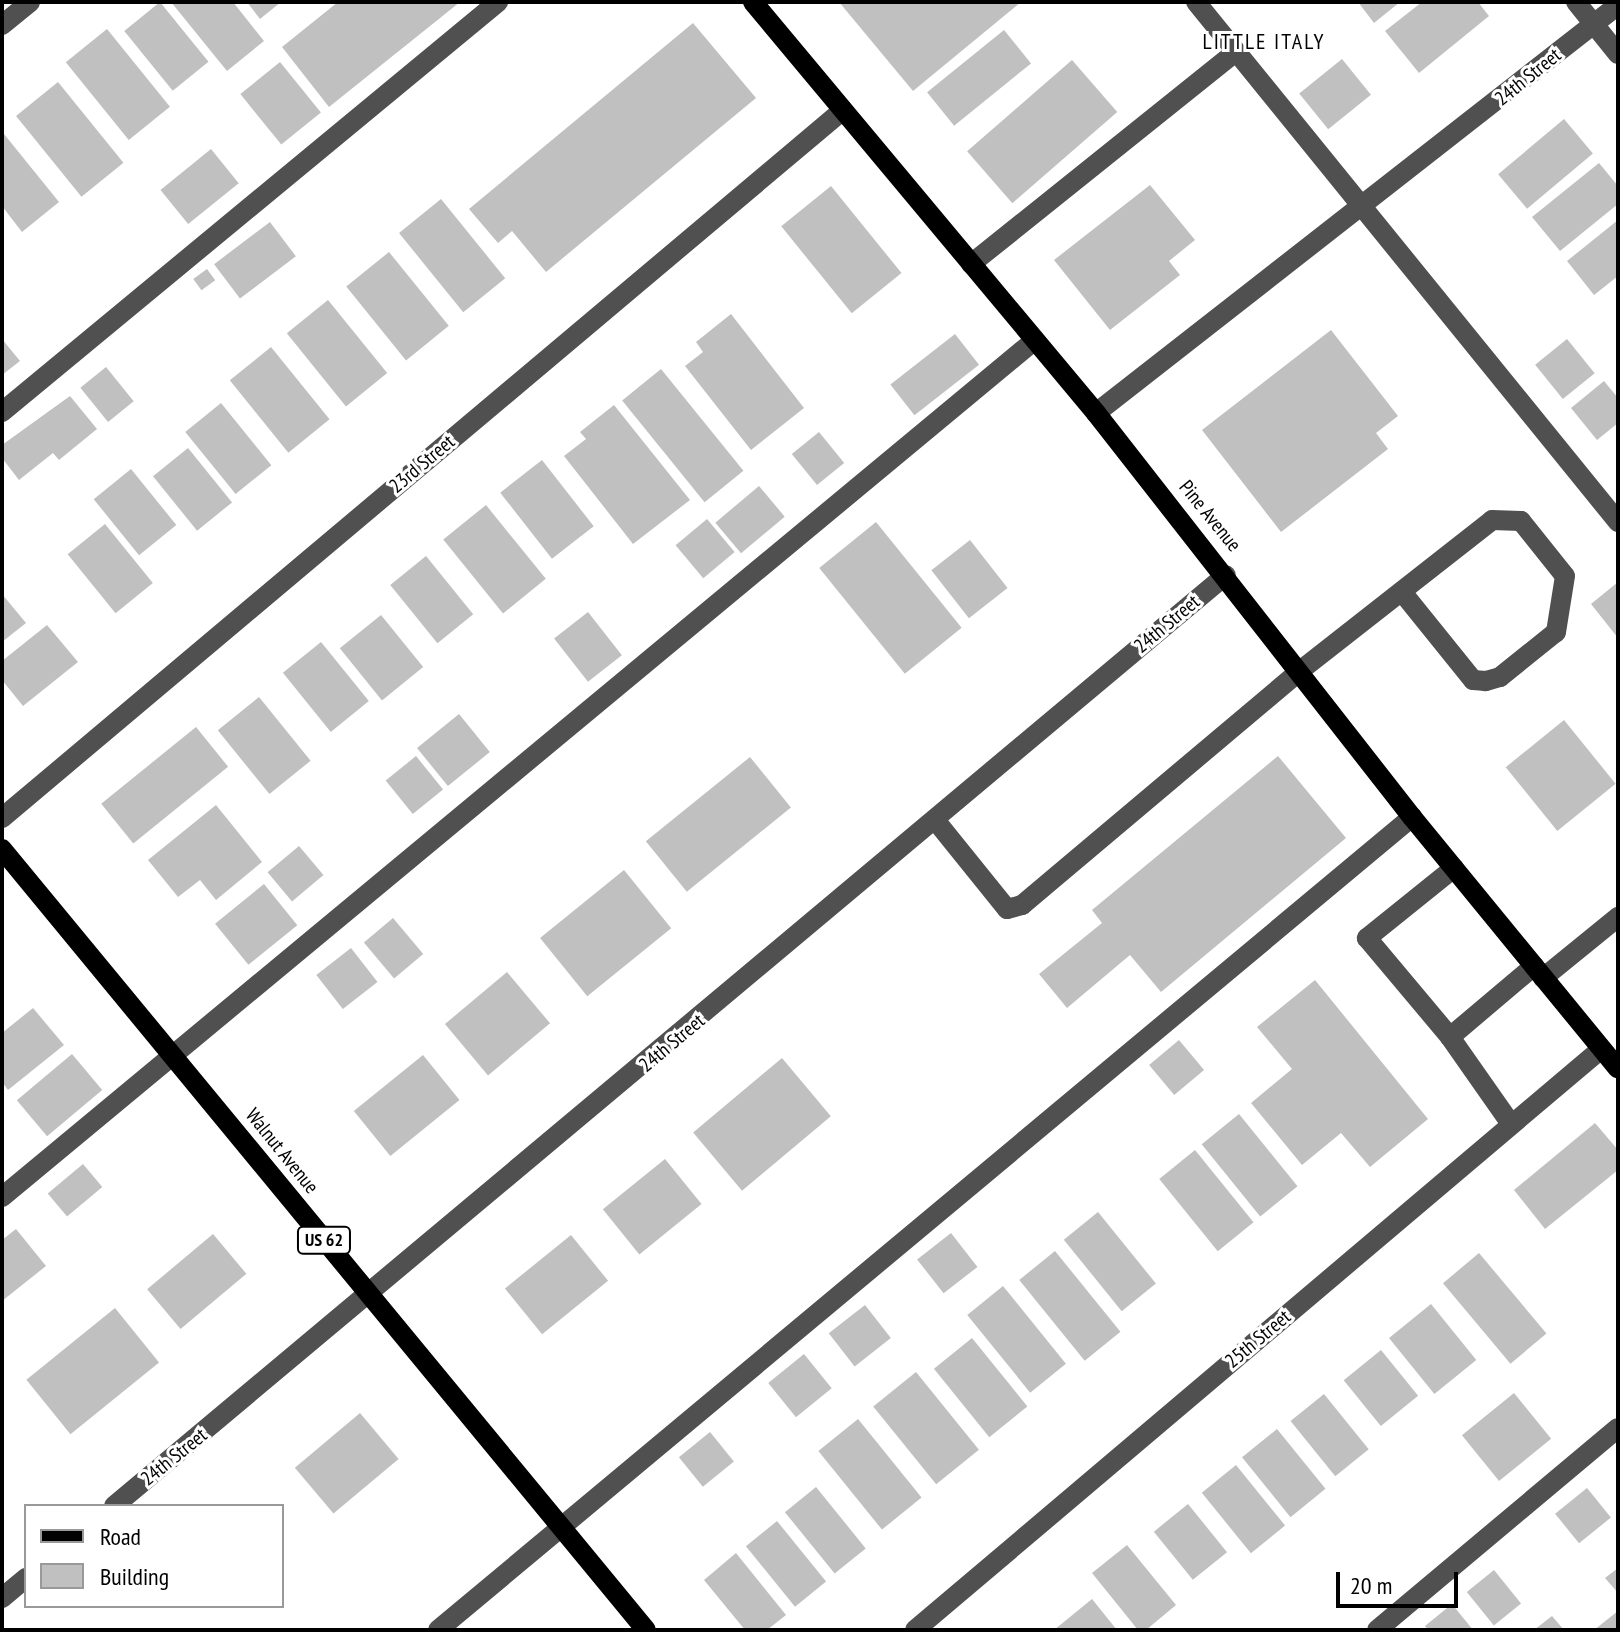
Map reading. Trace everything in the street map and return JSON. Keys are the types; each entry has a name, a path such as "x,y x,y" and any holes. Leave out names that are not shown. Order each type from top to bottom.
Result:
{"main road":[{"name":"Pine Avenue","path":"753,2 1096,413 1301,670 1412,817 1618,1069"},
{"name":"Walnut Avenue","path":"2,849 646,1630"}],"street":[{"path":"2,25 30,2"},
{"path":"2,412 498,2"},
{"path":"1196,2 1618,522"},
{"path":"1576,2 1618,54"},
{"name":"24th Street","path":"1096,413 1365,208 1618,5"},
{"path":"971,264 1236,52"},
{"name":"23rd Street","path":"2,818 843,110"},
{"path":"2,1197 1035,340"},
{"path":"936,821 1007,909 1022,905 1301,670 1492,520 1505,518 1521,521 1565,576 1556,632 1500,677 1486,681 1473,680 1402,592"},
{"name":"24th Street","path":"116,1504 370,1296 1226,575"},
{"path":"438,1630 1412,817"},
{"path":"1454,868 1367,938 1450,1037 1511,1124"},
{"path":"1450,1037 1618,917"},
{"name":"25th Street","path":"915,1630 1601,1049"},
{"path":"1377,1630 1618,1428"},
{"path":"2,1598 24,1580"}],"building":[{"path":"160,2 208,62 173,91 124,31"},
{"path":"171,2 233,2 264,41 227,71"},
{"path":"247,2 281,2 260,19"},
{"path":"338,2 460,2 329,107 282,47"},
{"path":"839,2 1021,2 913,91"},
{"path":"1358,2 1400,2 1374,23"},
{"path":"1422,2 1478,2 1489,16 1419,73 1385,31"},
{"path":"693,23 756,98 546,272 512,231 498,243 469,209"},
{"path":"107,29 170,107 129,140 66,62"},
{"path":"1004,30 1031,63 954,126 927,92"},
{"path":"1342,59 1371,95 1328,129 1299,94"},
{"path":"1072,60 1117,112 1012,203 967,151"},
{"path":"280,62 321,113 281,145 240,94"},
{"path":"58,82 123,163 81,197 16,116"},
{"path":"1564,119 1593,153 1527,209 1498,174"},
{"path":"4,134 59,202 22,232 2,206"},
{"path":"211,149 239,183 188,224 160,190"},
{"path":"1599,163 1618,186 1618,204 1560,251 1532,217"},
{"path":"1150,185 1195,240 1169,261 1180,275 1110,330 1054,260"},
{"path":"831,186 901,273 852,313 781,226"},
{"path":"441,199 505,278 463,312 399,233"},
{"path":"1618,220 1618,276 1594,295 1567,261"},
{"path":"270,222 296,256 240,298 214,264"},
{"path":"389,252 449,326 406,360 346,287"},
{"path":"207,269 215,280 201,290 193,279"},
{"path":"328,300 387,373 346,406 287,333"},
{"path":"731,314 804,408 751,450 685,366 703,352 696,342"},
{"path":"1331,330 1398,416 1376,433 1388,449 1281,532 1202,430"},
{"path":"955,334 979,365 914,415 890,384"},
{"path":"2,339 20,361 2,375"},
{"path":"1567,339 1595,373 1563,399 1535,365"},
{"path":"271,347 330,419 288,453 230,380"},
{"path":"106,367 134,401 108,422 80,388"},
{"path":"661,369 743,471 705,502 622,400"},
{"path":"1604,381 1618,398 1618,423 1597,440 1571,408"},
{"path":"70,396 97,429 59,460 53,453 19,480 2,458 2,445"},
{"path":"221,403 271,465 236,494 185,432"},
{"path":"614,405 690,500 633,544 564,456 586,439 580,432"},
{"path":"819,432 844,463 817,485 792,454"},
{"path":"188,448 232,502 197,531 153,476"},
{"path":"542,460 594,526 552,559 500,493"},
{"path":"131,469 176,525 139,555 94,499"},
{"path":"759,486 785,517 741,553 715,523"},
{"path":"486,505 546,579 503,613 443,540"},
{"path":"707,519 735,552 703,578 676,545"},
{"path":"876,522 962,628 905,674 819,568"},
{"path":"105,524 153,583 116,613 68,554"},
{"path":"970,540 1008,588 969,618 931,570"},
{"path":"426,556 473,614 437,643 390,585"},
{"path":"1618,582 1618,638 1591,604"},
{"path":"2,594 26,623 2,642"},
{"path":"588,612 622,655 588,682 554,638"},
{"path":"381,615 423,667 382,700 340,648"},
{"path":"47,625 78,662 23,706 2,680 2,661"},
{"path":"321,642 369,701 331,732 283,673"},
{"path":"259,697 311,761 269,794 218,730"},
{"path":"459,714 490,752 448,786 417,748"},
{"path":"1564,720 1616,784 1557,831 1506,767"},
{"path":"196,727 228,767 133,843 101,804"},
{"path":"416,756 443,789 413,814 386,781"},
{"path":"1278,756 1346,838 1161,992 1130,955 1067,1008 1039,974 1102,923 1092,910"},
{"path":"750,757 791,808 687,892 646,841"},
{"path":"216,805 262,862 216,900 200,880 178,897 148,860"},
{"path":"299,846 323,875 292,901 268,872"},
{"path":"624,870 671,928 587,996 540,938"},
{"path":"264,884 297,925 248,965 215,924"},
{"path":"393,918 423,954 394,978 364,942"},
{"path":"351,948 377,982 343,1009 316,975"},
{"path":"507,972 550,1023 488,1075 445,1024"},
{"path":"1315,980 1428,1119 1370,1167 1341,1133 1302,1165 1251,1103 1292,1069 1257,1027"},
{"path":"33,1008 64,1045 8,1090 2,1082 2,1033"},
{"path":"1179,1040 1204,1070 1174,1095 1149,1065"},
{"path":"72,1054 102,1090 47,1136 17,1100"},
{"path":"423,1055 460,1100 390,1156 354,1111"},
{"path":"782,1058 831,1116 742,1191 693,1133"},
{"path":"1239,1114 1298,1186 1260,1216 1202,1144"},
{"path":"1595,1123 1618,1150 1618,1170 1545,1229 1514,1190"},
{"path":"1195,1150 1254,1222 1218,1251 1159,1179"},
{"path":"665,1159 702,1204 639,1254 603,1209"},
{"path":"83,1164 102,1187 67,1217 48,1194"},
{"path":"1098,1212 1156,1283 1122,1311 1064,1240"},
{"path":"16,1229 46,1266 2,1301 2,1240"},
{"path":"951,1233 977,1267 944,1293 917,1259"},
{"path":"213,1234 246,1274 181,1329 147,1289"},
{"path":"571,1235 608,1281 542,1334 505,1288"},
{"path":"1055,1251 1120,1332 1085,1361 1019,1280"},
{"path":"1479,1253 1546,1333 1510,1364 1443,1283"},
{"path":"1003,1286 1066,1364 1030,1393 967,1315"},
{"path":"1431,1304 1476,1360 1434,1394 1389,1338"},
{"path":"865,1305 891,1338 855,1366 829,1333"},
{"path":"115,1308 159,1362 70,1434 26,1380"},
{"path":"972,1338 1027,1406 989,1437 934,1369"},
{"path":"1381,1350 1418,1396 1381,1426 1344,1380"},
{"path":"804,1354 832,1388 796,1417 768,1383"},
{"path":"916,1372 979,1450 936,1484 873,1407"},
{"path":"1514,1393 1551,1439 1499,1481 1462,1435"},
{"path":"1324,1394 1369,1449 1335,1476 1291,1421"},
{"path":"360,1413 399,1459 333,1514 295,1468"},
{"path":"858,1419 922,1497 882,1530 818,1451"},
{"path":"1277,1429 1325,1489 1290,1517 1242,1457"},
{"path":"710,1432 734,1462 703,1487 679,1457"},
{"path":"1236,1465 1285,1526 1251,1553 1202,1493"},
{"path":"816,1487 866,1548 835,1574 785,1512"},
{"path":"1587,1488 1611,1518 1579,1543 1555,1514"},
{"path":"1188,1504 1227,1552 1193,1580 1154,1532"},
{"path":"777,1521 826,1582 795,1607 746,1546"},
{"path":"1127,1545 1176,1605 1146,1630 1138,1630 1092,1573"},
{"path":"736,1553 786,1615 767,1630 745,1630 704,1580"},
{"path":"1618,1568 1618,1593 1605,1578"},
{"path":"1494,1570 1521,1603 1494,1625 1467,1592"},
{"path":"1092,1599 1117,1630 1054,1630"},
{"path":"1452,1604 1473,1630 1428,1630 1425,1626"},
{"path":"1618,1611 1618,1630 1594,1630"},
{"path":"1552,1616 1564,1630 1534,1630"}],"district":[{"name":"LITTLE ITALY","path":"1264,42"}]}
